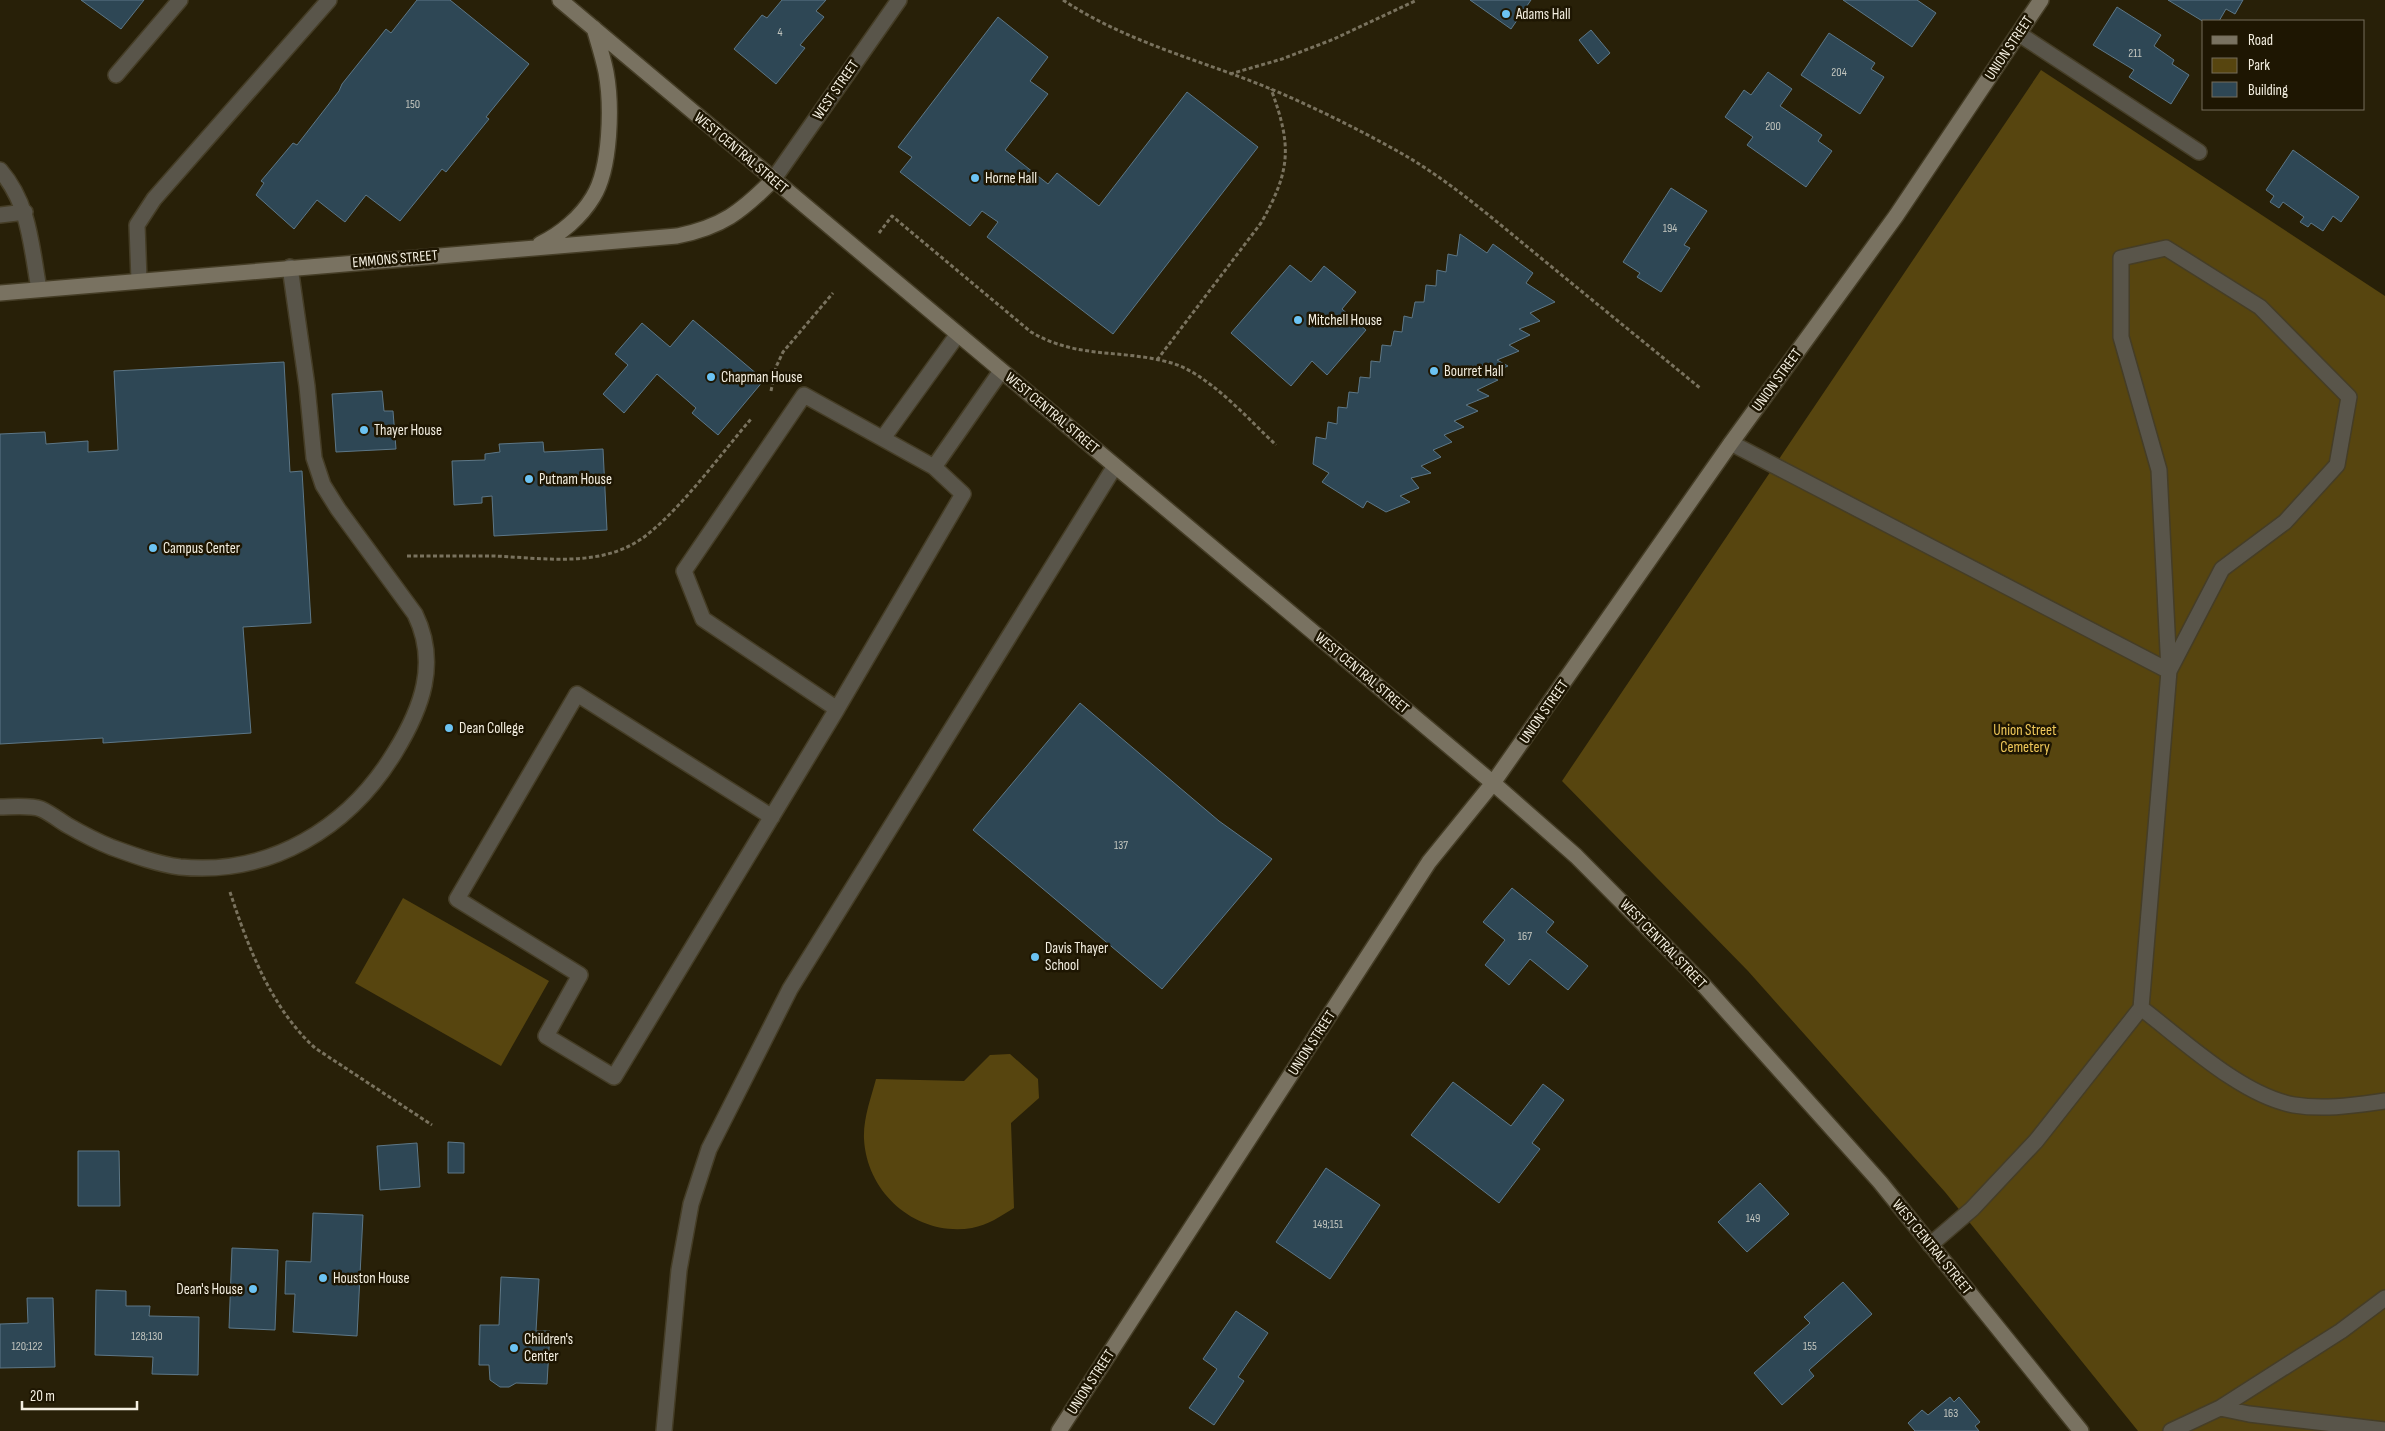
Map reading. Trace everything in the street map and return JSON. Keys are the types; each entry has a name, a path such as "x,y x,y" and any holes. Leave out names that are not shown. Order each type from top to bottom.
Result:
{"main road":[{"name":"WEST CENTRAL STREET","path":"560,0 1493,783 1576,856 1680,960 1837,1133 2081,1431"},
{"name":"UNION STREET","path":"1059,1431 1429,862 1493,783 1732,443 1896,216 2041,0"},
{"path":"533,248 556,236 566,228 594,196 602,173 608,131 608,98 606,73 594,28"},
{"name":"EMMONS STREET","path":"0,293 290,267 677,236 703,230 721,223 740,210 773,180"}],"street":[{"path":"116,75 180,0"},
{"path":"139,280 137,225 154,199 329,0"},
{"name":"WEST STREET","path":"773,180 899,0"},
{"path":"2019,34 2198,152"},
{"path":"0,170 18,194 25,212 39,289"},
{"path":"0,215 25,212"},
{"path":"1930,1245 1972,1208 2036,1142 2141,1008 2169,671 2160,470 2121,337 2121,258 2166,248 2260,307 2349,397 2337,464 2285,522 2222,569 2169,671"},
{"path":"0,808 40,808 94,840 156,862 178,866 222,868 251,863 311,838 352,808 384,770 409,730 424,690 427,659 424,633 415,614 323,485 314,458 307,386 290,267"},
{"path":"883,438 958,334"},
{"path":"934,467 1001,371"},
{"path":"772,817 577,694 457,900 580,975 546,1036 614,1077 772,817 837,709 964,494 934,467 804,395 684,571 703,619 837,709"},
{"path":"1732,443 2169,671"},
{"path":"664,1431 679,1270 691,1204 709,1149 790,989 1115,466"},
{"path":"2141,1008 2217,1066 2264,1096 2311,1107 2346,1107 2385,1101"},
{"path":"2171,1431 2220,1408 2341,1331 2385,1298"},
{"path":"2220,1408 2249,1414 2385,1430"}],"path":[{"path":"1064,0 1087,16 1118,32 1271,89 1390,146 1422,166 1488,215 1700,388"},
{"path":"1229,74 1282,59 1334,40 1417,0"},
{"path":"1157,360 1261,223 1274,200 1282,180 1287,154 1283,122 1271,89"},
{"path":"879,233 892,216 1031,332 1050,343 1068,349 1169,362 1198,376 1276,445"},
{"path":"767,398 772,389 776,367 783,352 833,292"},
{"path":"372,556 494,556 569,560 597,556 622,548 646,535 670,514 756,413"},
{"path":"222,868 242,929 266,979 291,1022 315,1048 432,1125"}],"green space":[{"name":"Union Street Cemetery","path":"2041,70 2385,296 2385,1431 2138,1431 1945,1192 1748,971 1562,781"},
{"path":"403,898 549,981 501,1066 355,983"},
{"path":"1010,1054 1038,1079 1039,1098 1011,1123 1014,1208 989,1222 972,1228 952,1229 933,1226 915,1219 899,1208 885,1194 875,1178 867,1159 864,1139 865,1124 876,1079 964,1081 990,1055"}],"building":[{"path":"81,0 144,0 121,29"},
{"path":"417,0 450,0 529,64 486,117 489,119 446,172 442,169 400,221 366,195 345,222 317,200 294,229 256,195 264,183 261,181 293,143 297,145 386,29 391,33"},
{"path":"782,0 826,0 816,11 824,17 800,45 805,48 776,84 734,49 762,15 767,18"},
{"name":"Adams Hall","path":"1470,0 1531,0 1511,29"},
{"path":"1843,0 1917,0 1936,13 1912,47"},
{"path":"2168,0 2243,0 2235,14 2226,9 2220,20 2202,21"},
{"path":"2117,7 2161,35 2154,46 2174,60 2172,64 2189,75 2171,104 2129,77 2134,70 2093,45"},
{"name":"Horne Hall","path":"998,17 1048,57 1030,81 1048,94 1005,150 1048,184 1057,173 1099,206 1187,92 1258,147 1113,334 987,237 998,222 982,211 970,226 900,172 912,157 898,147"},
{"path":"1591,30 1610,53 1598,64 1579,40"},
{"path":"1829,33 1875,63 1871,69 1884,77 1860,114 1801,75"},
{"path":"1768,72 1792,89 1780,106 1822,135 1818,141 1832,151 1806,187 1747,145 1753,137 1725,117 1744,90 1751,95"},
{"path":"2293,150 2359,197 2341,222 2333,216 2323,231 2311,223 2308,227 2300,222 2304,217 2283,202 2279,208 2270,202 2274,196 2266,190"},
{"path":"1671,188 1707,211 1684,245 1690,248 1661,292 1637,277 1640,273 1623,262"},
{"name":"Bourret Hall","path":"1460,234 1487,253 1493,244 1533,273 1526,283 1555,302 1530,313 1540,321 1519,329 1530,335 1509,345 1519,351 1497,360 1508,366 1487,375 1498,380 1477,390 1489,396 1466,405 1478,411 1454,421 1464,427 1444,435 1452,442 1433,450 1441,457 1421,466 1431,473 1411,478 1419,488 1400,496 1410,502 1386,512 1367,501 1363,508 1322,482 1329,473 1313,464 1316,437 1326,439 1328,422 1337,424 1338,407 1347,408 1349,392 1358,393 1360,377 1370,378 1371,361 1380,362 1382,345 1391,346 1394,331 1402,332 1404,316 1412,318 1415,302 1424,302 1426,285 1436,286 1437,270 1446,272 1448,254 1457,256"},
{"name":"Mitchell House","path":"1290,265 1311,282 1324,266 1356,292 1342,309 1366,330 1327,375 1312,361 1291,386 1231,333"},
{"name":"Chapman House","path":"693,320 764,380 718,435 692,413 696,408 657,374 624,413 603,394 628,365 615,354 642,323 670,347"},
{"name":"Campus Center","path":"284,362 290,472 302,471 311,623 243,627 251,733 103,743 103,738 0,744 0,434 45,432 46,444 88,441 88,452 118,450 114,371"},
{"name":"Thayer House","path":"382,391 384,411 393,411 396,449 336,452 332,394"},
{"name":"Putnam House","path":"543,442 544,452 603,449 607,530 494,536 492,496 482,497 482,503 454,505 452,461 485,460 485,454 500,452 499,444"},
{"path":"1080,703 1219,821 1272,859 1162,989 973,830"},
{"path":"1512,888 1554,922 1546,932 1588,966 1568,990 1530,959 1509,985 1485,965 1505,940 1483,922"},
{"path":"1453,1082 1511,1126 1543,1084 1564,1100 1532,1143 1540,1149 1499,1203 1411,1135"},
{"path":"448,1142 464,1143 464,1173 448,1173"},
{"path":"417,1143 420,1187 380,1190 377,1146"},
{"path":"78,1151 119,1151 120,1206 78,1206"},
{"path":"1326,1168 1380,1205 1330,1279 1276,1242"},
{"path":"1760,1183 1789,1214 1747,1252 1718,1222"},
{"name":"Houston House","path":"313,1213 363,1215 357,1336 293,1332 295,1294 285,1294 286,1261 311,1262"},
{"name":"Dean's House","path":"232,1248 278,1250 275,1330 229,1328"},
{"name":"Children's Center","path":"501,1277 539,1279 536,1331 550,1331 547,1384 516,1383 509,1387 500,1387 490,1380 489,1365 479,1365 480,1325 499,1325"},
{"path":"1843,1282 1872,1314 1809,1370 1814,1376 1782,1405 1754,1373 1810,1323 1804,1317"},
{"path":"96,1290 126,1291 126,1306 150,1306 149,1316 199,1317 198,1375 152,1374 153,1357 95,1355"},
{"path":"27,1298 53,1298 55,1367 0,1368 0,1324 28,1323"},
{"path":"1236,1311 1268,1333 1238,1377 1244,1381 1214,1425 1189,1408 1217,1369 1203,1359"},
{"path":"1950,1397 1954,1402 1959,1397 1980,1422 1975,1426 1979,1431 1915,1431 1908,1423 1922,1410 1928,1415"}],"place":[{"name":"Adams Hall","path":"1506,14"},
{"name":"Horne Hall","path":"975,178"},
{"name":"Mitchell House","path":"1298,320"},
{"name":"Bourret Hall","path":"1434,371"},
{"name":"Chapman House","path":"711,377"},
{"name":"Thayer House","path":"364,430"},
{"name":"Putnam House","path":"529,479"},
{"name":"Campus Center","path":"153,548"},
{"name":"Dean College","path":"449,728"},
{"name":"Davis Thayer School","path":"1035,957"},
{"name":"Houston House","path":"323,1278"},
{"name":"Dean's House","path":"253,1289"},
{"name":"Children's Center","path":"514,1348"}]}
